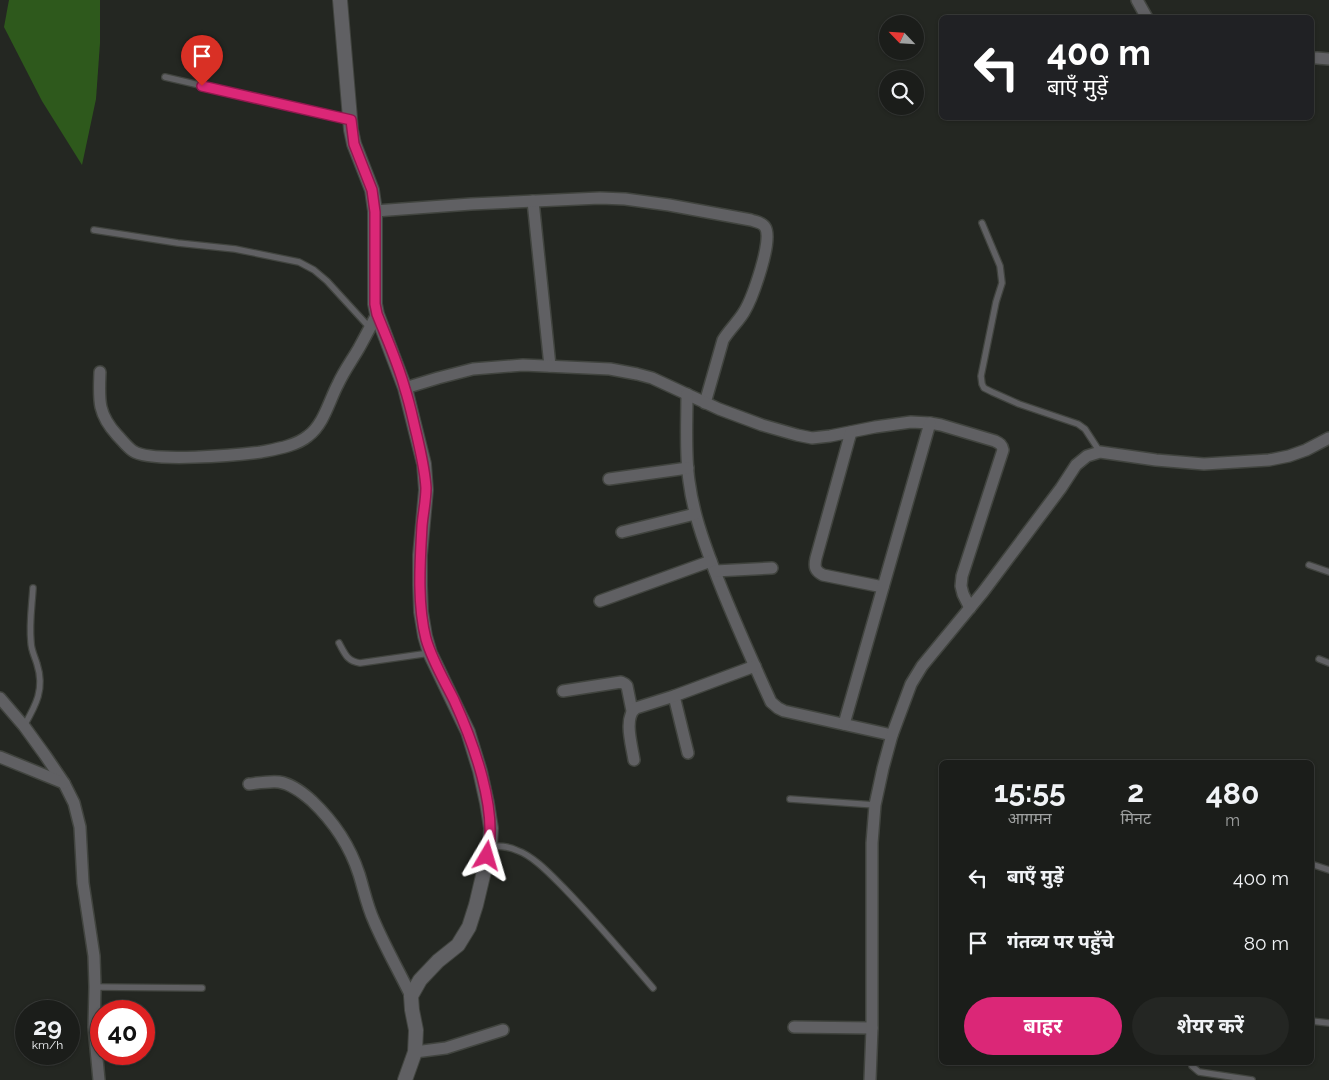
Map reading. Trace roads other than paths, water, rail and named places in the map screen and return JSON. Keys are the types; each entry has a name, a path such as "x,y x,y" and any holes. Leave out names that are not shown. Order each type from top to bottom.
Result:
{"street":[{"path":"340,0 354,144 372,190 375,212 375,304 405,388 424,464 426,490 420,555 420,586 425,636 430,653 468,732 480,771 490,828 490,846 469,927 458,945 438,960 420,980 411,996"},
{"path":"1137,0 1145,15"},
{"path":"1314,58 1329,59"},
{"path":"375,212 600,198 625,199 669,205 751,220 764,225 768,235 763,263 748,306 724,340 705,403"},
{"path":"533,201 550,366"},
{"path":"100,372 101,412 113,430 134,452 160,457 228,455 263,451 300,442 310,436 318,425 338,383 377,314"},
{"path":"405,388 473,369 523,365 610,369 652,378 719,409 797,435 812,438 875,427 912,422 930,422 994,440 1002,446 1003,450 962,576 961,586 970,608"},
{"path":"687,394 688,468 695,514 713,566 771,702 784,711 892,735"},
{"path":"844,724 930,422"},
{"path":"850,432 816,558 815,568 817,572 823,575 883,587"},
{"path":"870,1080 872,1028 872,843 875,805 892,735 911,684 936,648 1034,526 1076,465 1087,456 1100,452 1156,460 1204,464 1269,460 1306,450 1329,438"},
{"path":"608,479 688,468"},
{"path":"622,532 695,514"},
{"path":"600,601 713,566 772,568"},
{"path":"632,711 755,666"},
{"path":"563,691 621,682 625,684 632,711 629,721 634,760"},
{"path":"674,696 688,752"},
{"path":"0,698 24,726 64,783 74,803 80,827 83,883 94,956 94,1027 99,1080"},
{"path":"0,756 64,783"},
{"path":"249,784 278,782 290,785 321,810 338,831 350,852 373,919 411,996 416,1030 415,1052 405,1080"},
{"path":"794,1027 872,1028"},
{"path":"415,1052 446,1048 503,1030"}],"lane":[{"path":"165,77 351,120"},
{"path":"982,223 1000,266 1002,283 996,302 981,376 984,388 1020,404 1078,424 1085,429 1100,452"},
{"path":"94,230 178,243 235,249 299,262 314,270 328,281 370,328"},
{"path":"1309,565 1329,572"},
{"path":"24,726 40,695 41,681 31,643 33,588"},
{"path":"340,643 348,659 353,662 430,653"},
{"path":"1318,659 1329,663"},
{"path":"790,799 875,805"},
{"path":"490,846 516,850 548,872 606,933 653,988"},
{"path":"1314,865 1329,870"},
{"path":"95,987 202,988"},
{"path":"1314,1021 1329,1023"},
{"path":"1192,1065 1199,1072 1252,1080"}]}
